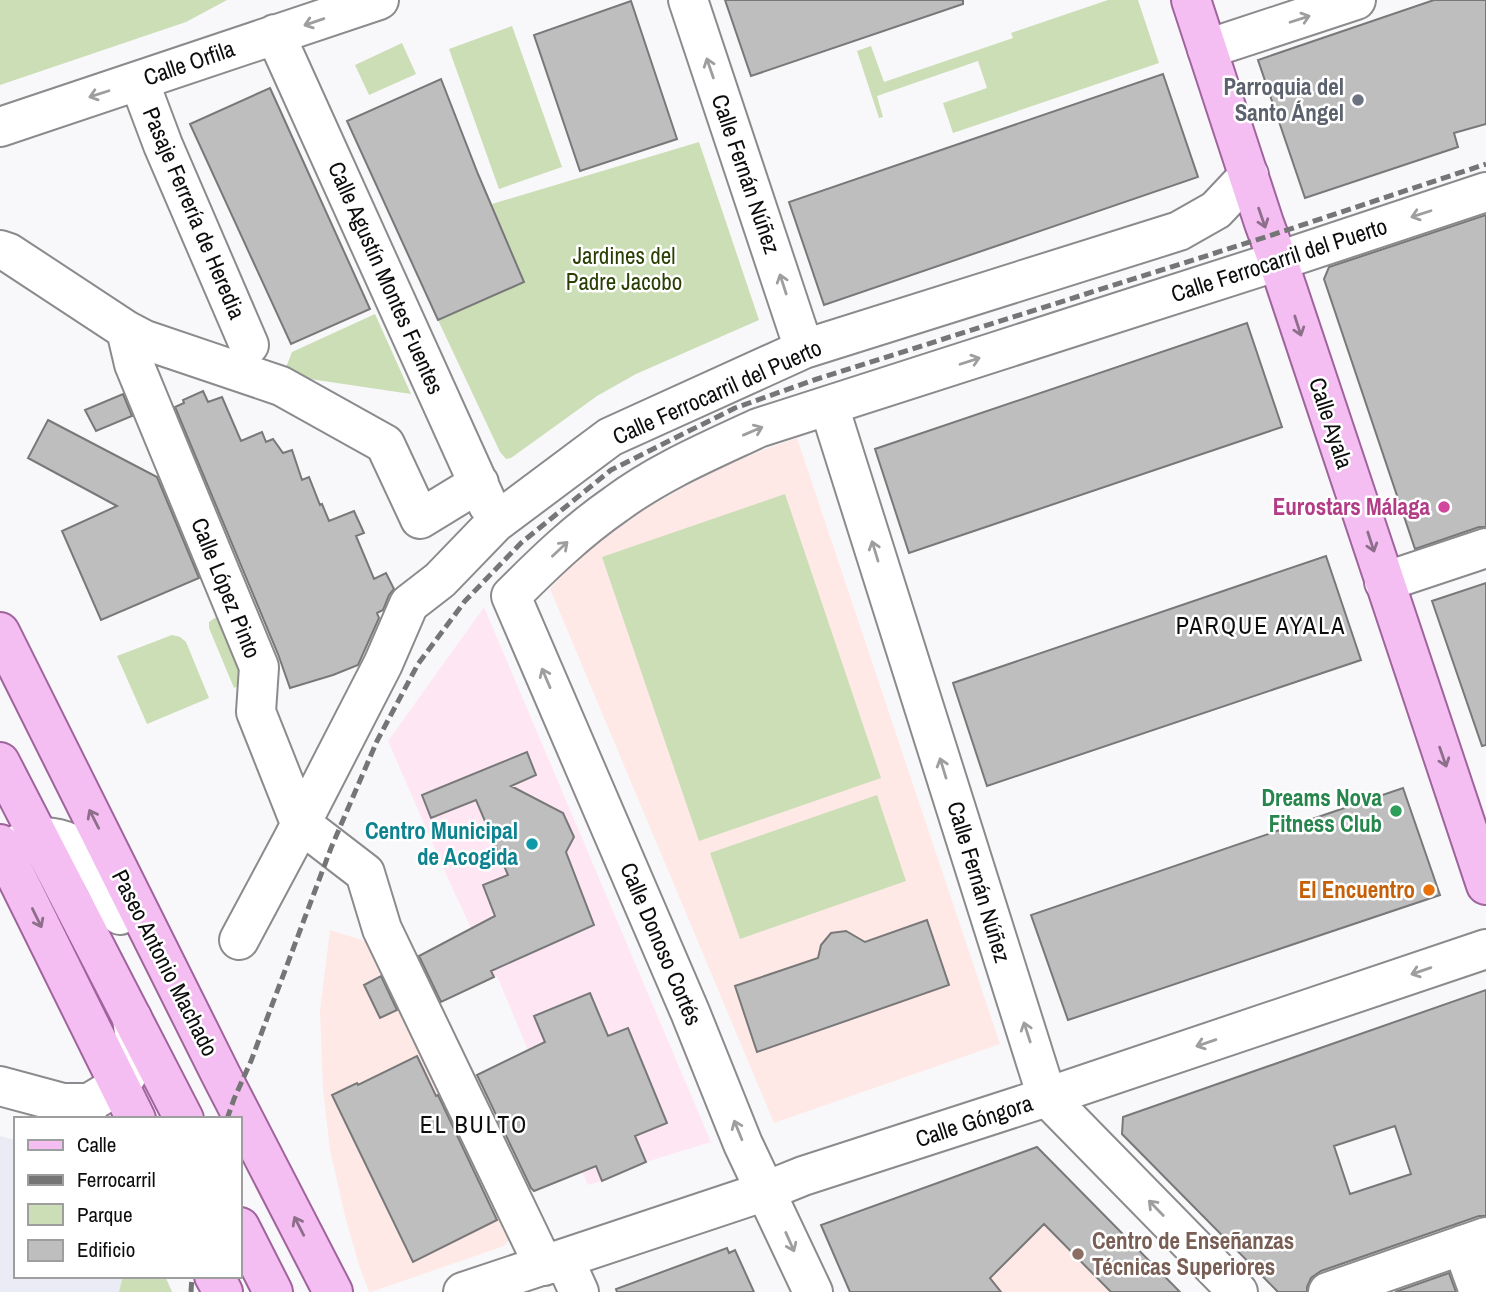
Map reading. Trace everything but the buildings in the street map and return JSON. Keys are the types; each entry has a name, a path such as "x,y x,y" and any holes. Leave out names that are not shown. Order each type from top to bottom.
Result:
{"main road":[{"name":"Calle Ayala","path":"1191,0 1486,885"},
{"name":"Paseo Antonio Machado","path":"0,632 217,1066 334,1292"},
{"path":"0,762 183,1117"},
{"path":"2,856 112,1102 133,1117"},
{"path":"242,1231 273,1292"}],"street":[{"name":"Calle Orfila","path":"0,127 379,0"},
{"name":"Calle Fernán Núñez","path":"688,0 804,349"},
{"path":"1208,49 1356,0"},
{"name":"Calle Agustín Montes Fuentes","path":"275,34 495,523"},
{"name":"Pasaje Ferrería de Heredia","path":"139,81 163,145 249,345"},
{"name":"Calle Ferrocarril del Puerto","path":"239,940 383,664 409,604 440,580 495,523 610,438 804,349 1180,231 1216,210 1248,175"},
{"name":"Calle Ferrocarril del Puerto","path":"511,596 566,542 616,503 673,469 758,428 1486,192"},
{"path":"0,250 9,253 145,340 281,386 385,444 420,519 479,483"},
{"name":"Calle López Pinto","path":"126,330 134,364 259,667 256,712 300,823"},
{"name":"Calle Fernán Núñez","path":"829,406 1047,1097 1238,1292"},
{"path":"1384,582 1486,548"},
{"name":"Calle Donoso Cortés","path":"511,596 690,1012 743,1143 813,1292"},
{"path":"300,823 365,873 382,929 562,1272"},
{"path":"2,856 17,845 39,837 75,844 90,857 162,998 181,1028 217,1066"},
{"name":"Calle Góngora","path":"463,1292 562,1272 803,1176 1486,949"},
{"path":"0,1086 63,1103 112,1102 137,1053 132,1018"},
{"path":"1328,1292 1474,1241 1479,1292"}],"shaded area":[{"path":"797,438 1000,1044 774,1123 550,589 600,540 650,506 716,470"},
{"path":"484,607 711,1142 646,1162 588,1185 497,976 494,977 449,881 388,741"},
{"path":"330,930 368,942 511,1233 504,1246 371,1292 359,1265 345,1216 330,1150 323,1089 320,1011"},
{"path":"0,1136 14,1140 14,1278 166,1278 172,1292 0,1292"},
{"name":"Centro de Enseñanzas Técnicas Superiores","path":"1079,1190 1180,1292 1001,1292 990,1278"}],"green space":[{"path":"0,0 227,0 186,22 0,85"},
{"path":"1108,0 1138,0 1159,63 953,133 943,103 987,88 978,61 877,96 883,117 879,118 857,51 871,46 884,82 1013,38 1011,33"},
{"path":"512,26 562,167 499,189 449,49"},
{"path":"402,43 416,74 369,95 355,65"},
{"name":"Jardines del Padre Jacobo","path":"699,142 759,320 636,374 597,396 506,459 500,452 438,320 524,282 492,204"},
{"path":"375,314 411,394 283,375 292,352"},
{"path":"785,494 881,778 699,841 602,557"},
{"path":"222,613 251,680 234,688 209,628 209,622"},
{"path":"172,635 186,642 209,698 147,724 117,656"},
{"path":"877,795 906,881 740,939 710,853"},
{"path":"122,1278 166,1278 172,1292 119,1292"}],"railway":[{"path":"228,1117 331,848 377,741 418,664 465,601 521,543 611,470 735,408 814,380 1269,236 1486,164"},
{"path":"191,1292 192,1278"}],"place":[{"name":"Parroquia del Santo Ángel","path":"1358,100"},
{"name":"Eurostars Málaga","path":"1444,507"},
{"name":"Dreams Nova Fitness Club","path":"1396,811"},
{"name":"Centro Municipal de Acogida","path":"532,844"},
{"name":"El Encuentro","path":"1429,890"},
{"name":"Centro de Enseñanzas Técnicas Superiores","path":"1078,1254"}],"district":[{"name":"PARQUE AYALA","path":"1261,626"},
{"name":"EL BULTO","path":"474,1125"}]}
